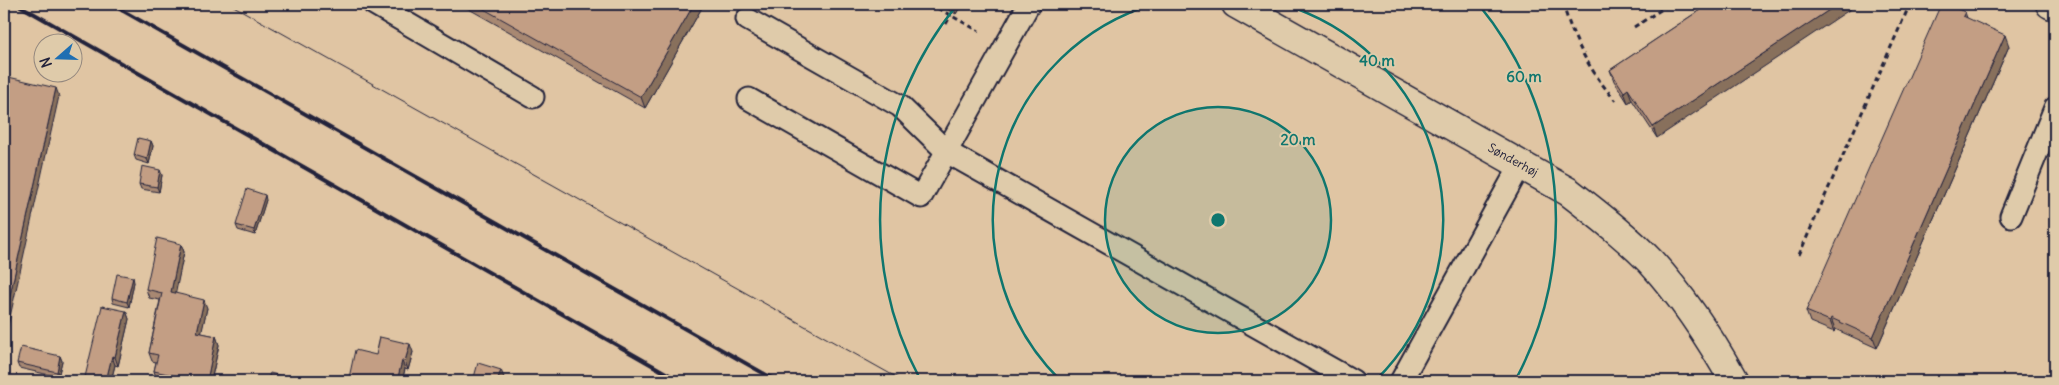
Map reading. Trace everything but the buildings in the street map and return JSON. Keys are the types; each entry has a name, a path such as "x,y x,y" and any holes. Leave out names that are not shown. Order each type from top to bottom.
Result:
{"street":[{"name":"Sønderhøj","path":"1236,4 1569,192 1609,223 1650,261 1683,300 1711,340 1734,381"},
{"path":"2050,4 2055,6"}],"lane":[{"path":"374,4 533,97"},
{"path":"749,99 921,197 1030,4"},
{"path":"747,19 900,106 946,152 1353,381"},
{"path":"2011,216 2055,108"},
{"path":"1400,381 1522,164"}],"path":[{"path":"930,4 1005,46"},
{"path":"1563,4 1569,27 1598,80 1616,101"},
{"path":"1634,28 1670,4"},
{"path":"1799,255 1910,4"},
{"path":"946,24 951,15"}],"tram line":[{"path":"230,4 903,381"}],"railway":[{"path":"17,4 680,381"},
{"path":"111,4 777,381"}]}
